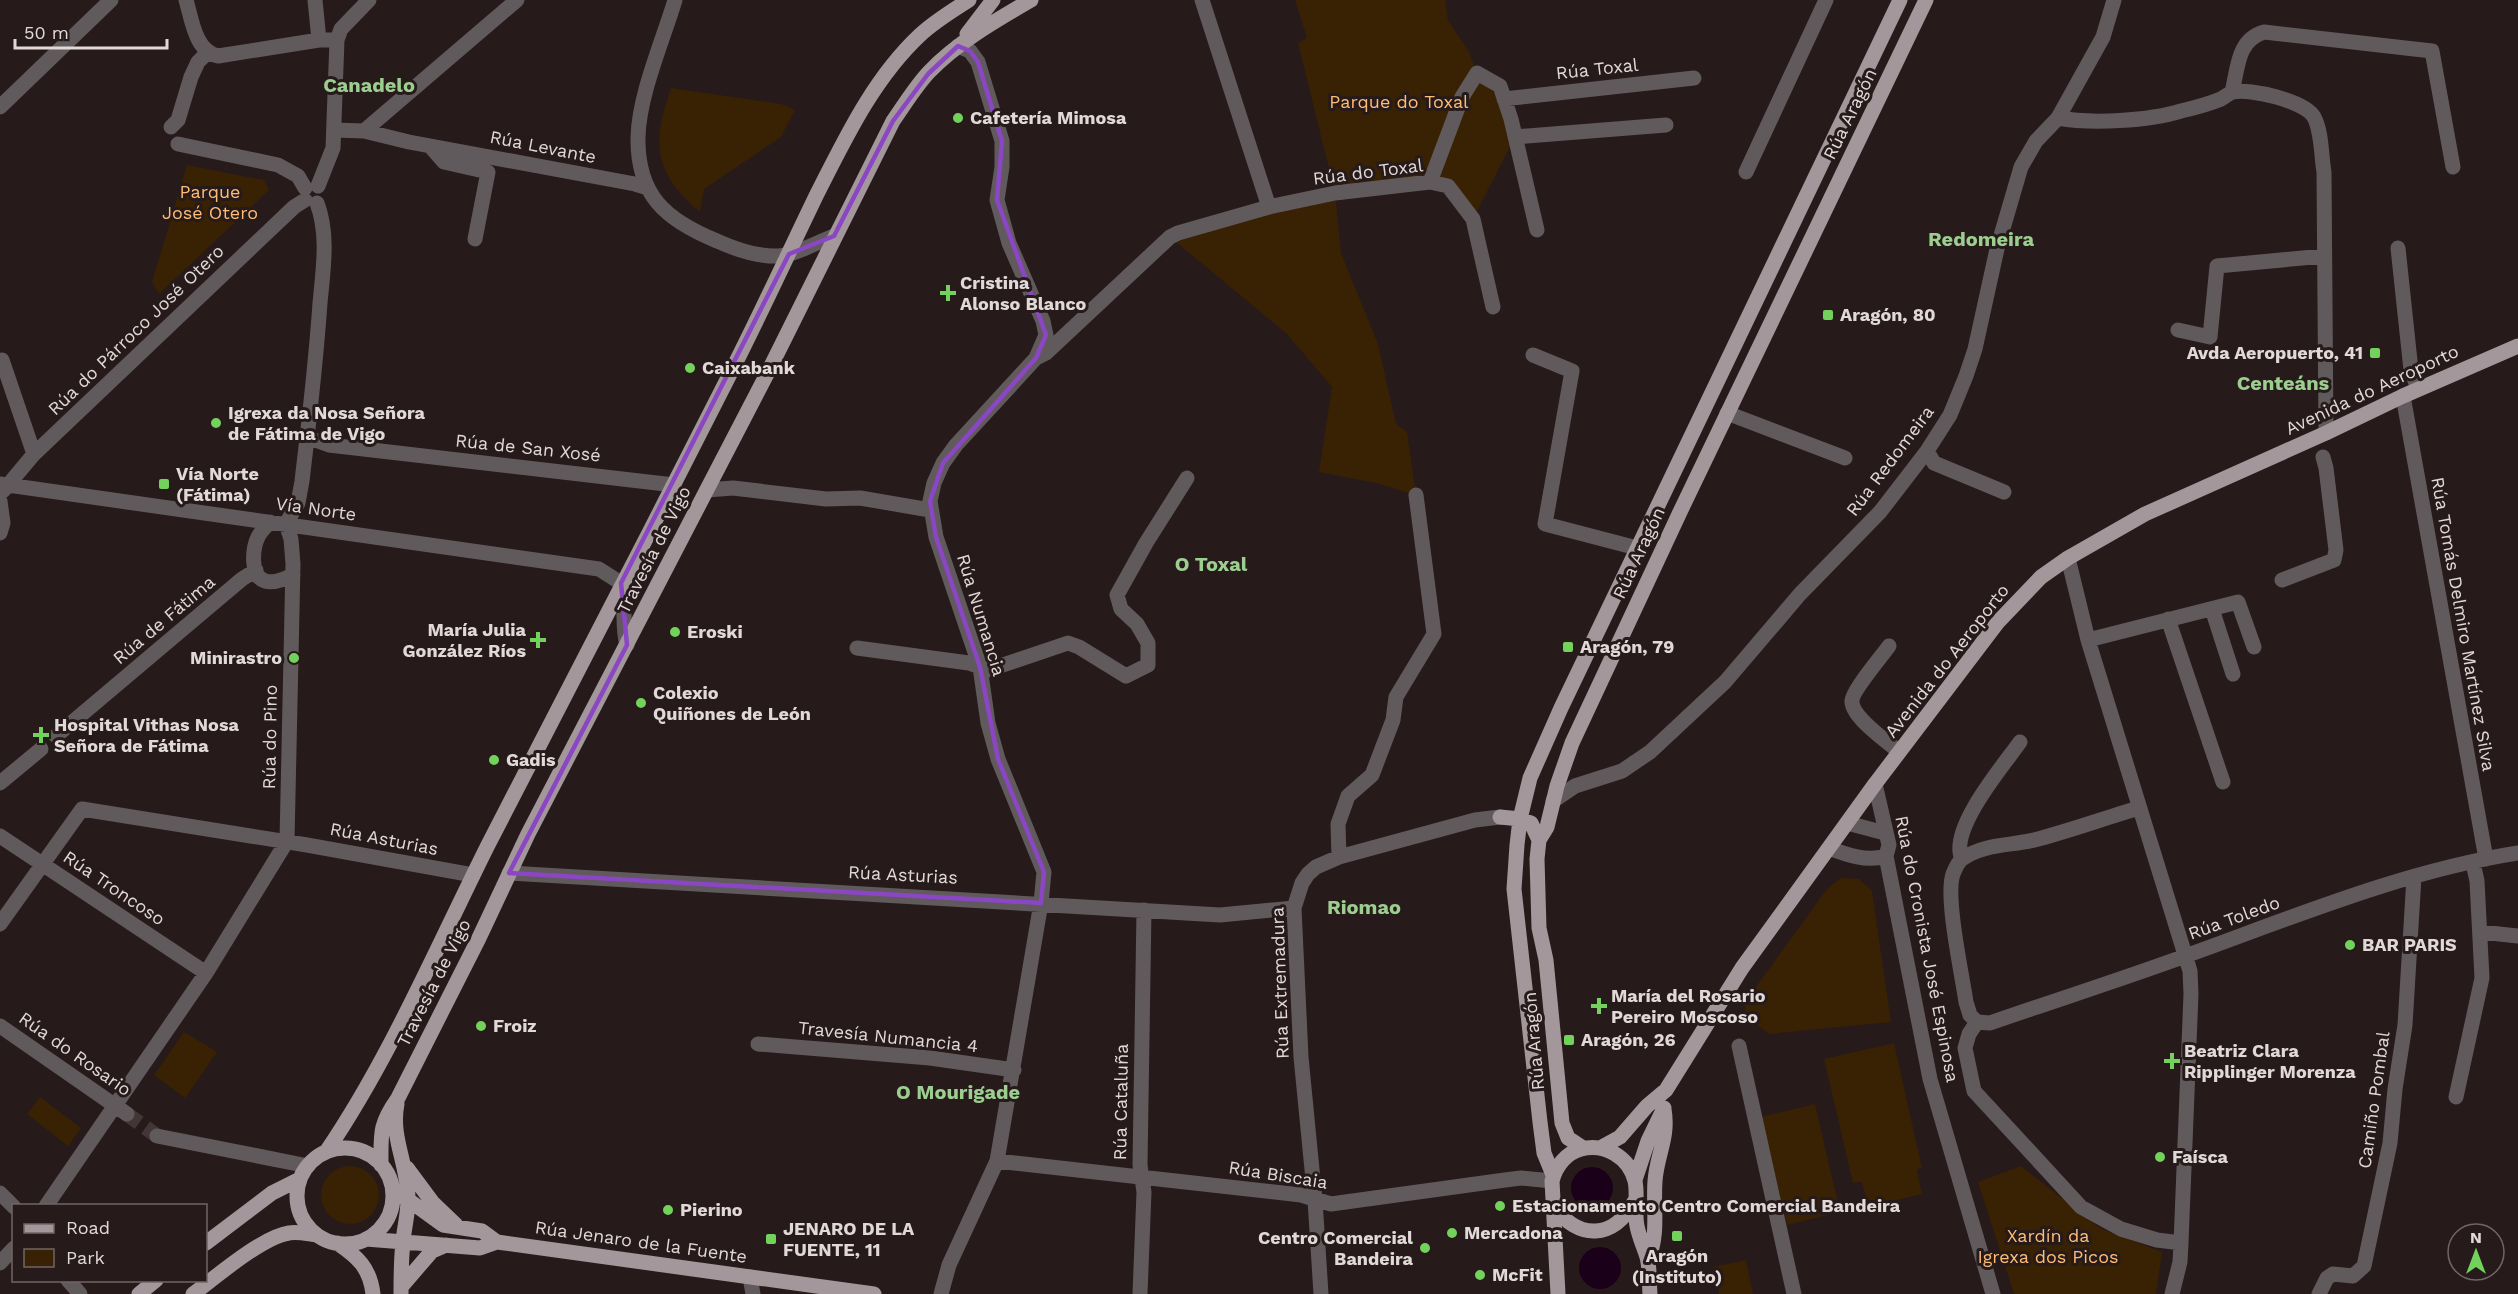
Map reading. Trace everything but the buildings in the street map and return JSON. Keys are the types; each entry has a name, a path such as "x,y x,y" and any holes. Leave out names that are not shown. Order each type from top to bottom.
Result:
{"main road":[{"name":"Travesía de Vigo","path":"326,1152 361,1097 621,583 674,485 772,291 852,125 887,73 920,35 936,21 969,0"},
{"path":"957,46 993,0"},
{"name":"Travesía de Vigo","path":"381,1165 381,1131 387,1114 398,1098 458,982 528,834 707,490 894,121 927,74 957,46 1031,0"},
{"name":"Rúa Aragón","path":"1558,1294 1552,1178 1544,1153 1514,889 1524,799 1539,757 1637,548 1900,0"},
{"name":"Rúa Aragón","path":"1583,1148 1568,1138 1562,1123 1546,960 1539,928 1537,859 1539,840 1547,827 1572,743 1727,413 1926,0"},
{"name":"Avenida do Aeroporto","path":"1600,1148 1620,1137 1647,1106 1666,1090 1742,968 1875,784 1998,622 2041,577 2068,558 2145,514 2418,389 2518,346"},
{"path":"1500,817 1520,819 1531,823 1539,840"},
{"name":"Avenida do Aeroporto","path":"1635,1180 1648,1141 1664,1109 1666,1090"},
{"path":"397,1241 408,1200 406,1168 395,1132 398,1098"},
{"path":"1648,1259 1654,1245 1655,1179 1666,1135 1664,1109"},
{"path":"207,1242 272,1193 304,1173 326,1152 346,1148 366,1153 381,1165 392,1187 443,1225 482,1232 497,1242"},
{"path":"1552,1178 1565,1157 1583,1148 1612,1151 1623,1159 1635,1180 1634,1202 1637,1227 1648,1259 1650,1294"},
{"path":"406,1168 433,1203 460,1229"},
{"path":"304,1173 297,1189 299,1210 309,1228 354,1254 366,1267 372,1281 373,1294"},
{"path":"392,1187 391,1210 397,1241 401,1291"},
{"path":"1554,1206 1562,1218 1574,1227 1588,1231 1603,1230 1616,1225 1627,1215 1634,1202"},
{"path":"337,1243 366,1239 381,1227 391,1210"},
{"path":"193,1294 260,1246 280,1236 290,1232 317,1234"},
{"name":"Rúa Jenaro de la Fuente","path":"366,1239 480,1248 497,1242 750,1276 808,1289 874,1294"},
{"path":"401,1291 432,1251 446,1245"},
{"path":"139,1294 155,1282"}],"street":[{"path":"0,107 111,0"},
{"path":"186,0 200,45 207,53 218,56 319,40 337,40"},
{"path":"315,0 319,40"},
{"path":"311,194 333,148 337,40 341,29 369,0"},
{"path":"364,131 518,0"},
{"path":"675,0 639,120 639,155 648,188 660,205 681,225 728,246 758,256 767,263 771,270 772,291"},
{"path":"1202,0 1269,207"},
{"path":"1746,172 1826,0"},
{"name":"Rúa Redomeira","path":"1553,801 1575,786 1622,771 1650,752 1725,682 1800,594 1880,512 1927,451 1950,415 1966,376 1975,349 1998,249 2022,167 2036,141 2058,118 2103,37 2114,0"},
{"path":"2232,92 2245,44 2252,36 2264,32 2432,51 2453,167"},
{"name":"Rúa Numancia","path":"941,1294 948,1265 997,1161 1014,1070 1044,872 998,759 988,723 980,666 936,537 930,510 933,483 942,463 1036,358 1037,351 1046,335 1045,327 1009,243 997,201 1002,141 978,62 970,51 957,46"},
{"path":"171,127 178,120 198,62 207,53"},
{"path":"1430,182 1462,96 1477,73 1500,86 1515,136 1537,230"},
{"name":"Rúa Toxal","path":"1504,99 1694,78"},
{"path":"2058,118 2077,121 2111,121 2179,112 2221,99 2232,92 2248,92 2291,102 2303,107 2313,116 2318,129 2324,172 2326,433"},
{"path":"392,108 390,122 401,141"},
{"path":"1515,136 1666,125"},
{"name":"Rúa Levante","path":"334,130 364,131 401,141 648,188"},
{"path":"178,144 278,165 298,176 311,194 323,220 324,248 307,437 298,503 286,524"},
{"name":"Rúa Levante","path":"430,146 444,162 488,172 475,239"},
{"name":"Rúa do Toxal","path":"1036,358 1046,353 1170,237 1178,233 1269,207 1335,193 1430,182 1448,186 1473,219 1493,307"},
{"name":"Rúa do Párroco José Otero","path":"3,488 34,454 294,207 311,194"},
{"path":"758,256 789,254 834,236"},
{"path":"2398,248 2411,370 2418,389"},
{"path":"2178,330 2210,337 2217,266 2324,256"},
{"name":"Rúa Aragón","path":"1533,355 1572,371 1545,524 1637,548"},
{"path":"2,360 34,454"},
{"name":"Rúa Tomás Delmiro Martínez Silva","path":"2403,396 2478,820 2480,861 2477,880 2482,978 2456,1096"},
{"path":"1727,413 1845,458"},
{"name":"Rúa de San Xosé","path":"307,437 329,446 674,485"},
{"path":"1927,451 1935,463 2004,492"},
{"path":"2282,580 2334,560 2336,550 2323,457"},
{"path":"858,648 980,666 988,670 1068,643 1126,676 1148,665 1148,643 1137,624 1120,609 1117,594 1186,478"},
{"name":"Vía Norte","path":"3,488 286,524 599,569 621,583"},
{"path":"707,490 734,488 826,499 860,498 930,510"},
{"path":"1339,857 1338,824 1348,796 1372,775 1393,720 1396,697 1434,634 1416,495"},
{"path":"0,501 3,523 0,533"},
{"path":"270,522 256,539 253,563 256,570 260,578 265,581 283,580 293,575"},
{"name":"Rúa do Pino","path":"286,524 291,539 293,575 287,841"},
{"path":"2068,558 2088,640 2186,956 1990,1023 1977,1022 1970,1015 1966,1002 1950,885 1956,865 1962,859 2010,843 2034,840 2139,808"},
{"name":"Rúa de Fátima","path":"56,736 242,579 256,570"},
{"path":"621,583 626,611 623,631 627,645"},
{"path":"2088,640 2238,602 2254,647"},
{"path":"2212,609 2233,674"},
{"path":"2168,619 2223,782"},
{"path":"1889,646 1856,689 1852,700 1855,713 1899,752"},
{"path":"1962,859 1959,851 1965,825 1987,788 2020,742"},
{"path":"0,783 41,749"},
{"name":"Rúa do Cronista José Espinosa","path":"1875,784 1889,845 1886,856 1930,1079 1993,1294"},
{"name":"Rúa Asturias","path":"43,863 82,809 287,841 473,875"},
{"name":"Rúa Extremadura","path":"1321,1294 1315,1200 1301,1056 1294,908 1302,883 1308,874 1339,857 1475,820 1500,817"},
{"path":"1847,823 1885,833"},
{"name":"Rúa Troncoso","path":"0,836 206,973"},
{"path":"48,1204 121,1111 287,841"},
{"path":"1829,848 1849,856 1872,859 1886,856"},
{"name":"Rúa Toledo","path":"2172,1294 2180,1262 2181,1243 2191,994 2190,971 2186,956 2387,884 2518,854"},
{"path":"0,924 43,863"},
{"name":"Rúa Asturias","path":"509,873 1220,915 1294,908"},
{"name":"Camiño Pombal","path":"2319,1294 2327,1278 2333,1274 2353,1276 2364,1266 2390,1143 2395,1089 2405,1025 2414,878"},
{"name":"Rúa Cataluña","path":"1140,1294 1144,1192 1141,1177 1144,910"},
{"path":"2481,932 2518,936"},
{"path":"1977,1022 1969,1034 1965,1048 1974,1091 2081,1207 2121,1229 2157,1240 2181,1243"},
{"name":"Rúa do Rosario","path":"0,1026 121,1111"},
{"name":"Travesía Numancia 4","path":"758,1044 930,1058 1014,1070"},
{"path":"1739,1046 1794,1294"},
{"path":"157,1136 304,1173"},
{"name":"Rúa Biscaia","path":"997,1161 1301,1195 1331,1204 1521,1178 1552,1178"},
{"path":"0,1193 12,1205"},
{"path":"0,1263 12,1250"},
{"path":"750,1276 753,1294"},
{"path":"69,1282 80,1294"}],"highlighted area":[{"path":"958,46 970,51 978,62 1002,141 997,200 1046,335 1036,358 943,463 930,501 936,537 980,667 998,759 1044,872 1041,903 509,873 627,645 621,583 789,254 834,236 893,121 928,74"}],"green space":[{"name":"Parque do Toxal","path":"1295,0 1445,0 1448,20 1469,52 1477,73 1500,86 1515,137 1473,219 1448,186 1335,193 1298,43 1307,38"},
{"path":"671,88 781,104 795,110 781,137 704,189 700,211 672,183 661,157 659,144 662,117"},
{"name":"Parque José Otero","path":"187,165 264,180 269,190 159,294 152,282"},
{"path":"1335,193 1341,253 1378,344 1396,424 1407,432 1416,495 1376,483 1319,472 1332,387 1287,334 1170,237"},
{"path":"1841,878 1859,879 1872,891 1891,1022 1769,1034 1745,1015 1745,1002 1827,889"},
{"path":"184,1032 217,1052 185,1098 154,1075"},
{"path":"1894,1043 1922,1168 1917,1170 1922,1194 1868,1207 1862,1182 1853,1183 1824,1059"},
{"path":"40,1097 81,1128 68,1146 27,1114"},
{"path":"1815,1104 1840,1212 1787,1225 1761,1117"},
{"path":"344,1166 356,1166 371,1174 379,1189 379,1201 371,1216 356,1224 344,1224 329,1216 321,1201 321,1189 329,1174"},
{"name":"Xardín da Igrexa dos Picos","path":"2021,1166 2100,1228 2162,1252 2156,1294 2014,1294 1978,1182"},
{"path":"1746,1260 1753,1294 1719,1294 1713,1267"}],"shaded area":[{"path":"1592,1167 1607,1173 1613,1188 1607,1203 1592,1209 1577,1203 1571,1188 1577,1173"},
{"path":"1600,1247 1615,1253 1621,1268 1615,1283 1600,1289 1585,1283 1579,1268 1585,1253"}],"tunnel":[{"path":"127,1114 157,1136"}],"place":[{"name":"Cafetería Mimosa","path":"958,118"},
{"name":"Cristina Alonso Blanco","path":"948,293"},
{"name":"Aragón, 80","path":"1828,315"},
{"name":"Avda Aeropuerto, 41","path":"2375,353"},
{"name":"Caixabank","path":"690,368"},
{"name":"Igrexa da Nosa Señora de Fátima de Vigo","path":"216,423"},
{"name":"Vía Norte (Fátima)","path":"164,484"},
{"name":"Eroski","path":"675,632"},
{"name":"María Julia González Ríos","path":"538,640"},
{"name":"Aragón, 79","path":"1568,647"},
{"name":"Minirastro","path":"294,658"},
{"name":"Colexio Quiñones de León","path":"641,703"},
{"name":"Hospital Vithas Nosa Señora de Fátima","path":"41,735"},
{"name":"Gadis","path":"494,760"},
{"name":"BAR PARIS","path":"2350,945"},
{"name":"María del Rosario Pereiro Moscoso","path":"1599,1006"},
{"name":"Froiz","path":"481,1026"},
{"name":"Aragón, 26","path":"1569,1040"},
{"name":"Beatriz Clara Ripplinger Morenza","path":"2172,1061"},
{"name":"Faísca","path":"2160,1157"},
{"name":"Estacionamento Centro Comercial Bandeira","path":"1500,1206"},
{"name":"Pierino","path":"668,1210"},
{"name":"Mercadona","path":"1452,1233"},
{"name":"Aragón (Instituto)","path":"1677,1236"},
{"name":"JENARO DE LA FUENTE, 11","path":"771,1239"},
{"name":"Centro Comercial Bandeira","path":"1425,1248"},
{"name":"McFit","path":"1480,1275"}],"district":[{"name":"Canadelo","path":"369,85"},
{"name":"Redomeira","path":"1981,239"},
{"name":"Centeáns","path":"2283,383"},
{"name":"O Toxal","path":"1211,564"},
{"name":"Riomao","path":"1364,907"},
{"name":"O Mourigade","path":"958,1092"}]}
